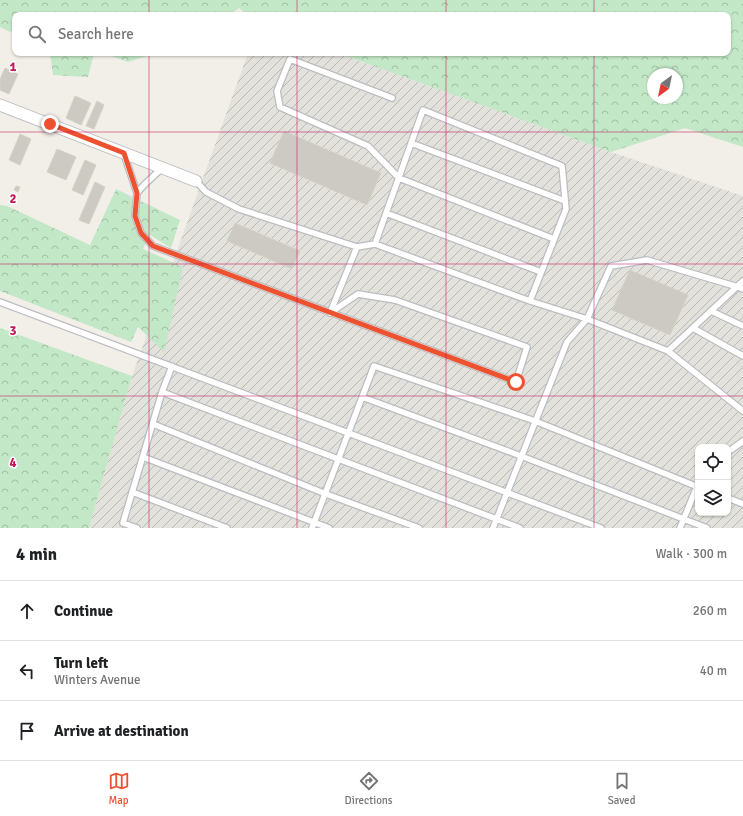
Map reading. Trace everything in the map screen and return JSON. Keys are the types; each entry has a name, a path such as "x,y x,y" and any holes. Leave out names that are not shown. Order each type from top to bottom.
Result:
{"street":[{"path":"0,105 196,181"}],"lane":[{"path":"392,98 290,58 277,91 280,107 368,146 399,178 554,239"},
{"path":"375,244 423,110 562,166 566,209 530,301"},
{"path":"411,143 565,201"},
{"path":"124,153 137,193 135,216 141,233 153,246 330,313 516,382 527,347 395,300 358,294 330,313"},
{"path":"137,193 163,168"},
{"path":"196,181 206,192 239,209 357,247 375,244 530,301 587,319 668,351 743,412"},
{"path":"386,213 541,272"},
{"path":"330,313 357,247"},
{"path":"493,528 567,342 587,319 611,266 647,260 740,288"},
{"path":"668,351 711,311 740,288 743,281"},
{"path":"0,302 601,528"},
{"path":"711,311 743,326"},
{"path":"693,328 743,356"},
{"path":"137,528 123,523 162,392 172,366"},
{"path":"314,525 374,366 536,421 695,485"},
{"path":"162,392 520,528"},
{"path":"362,397 521,456 707,528"},
{"path":"153,424 326,494 419,528"},
{"path":"731,450 743,441"},
{"path":"142,457 314,525 329,528"},
{"path":"132,492 227,528"},
{"path":"680,528 695,493"},
{"path":"731,499 743,504"}],"shaded area":[{"path":"247,56 346,56 611,152 743,196 743,528 89,528 132,376"}],"green space":[{"path":"0,0 743,0 743,147 685,128 611,152 346,56 731,56 731,12 244,12 239,8 234,12 12,12 12,30 10,32 0,27"},
{"path":"50,56 93,56 88,77 53,75"},
{"path":"112,56 146,56 128,62"},
{"path":"116,189 180,220 171,248 150,235 143,249 183,267 164,352 138,327 131,342 0,291 0,205 7,206 90,245"},
{"path":"0,328 132,376 89,528 0,528"}],"building":[{"path":"5,68 18,74 9,94 0,90 0,79"},
{"path":"75,96 91,103 81,125 66,118"},
{"path":"97,101 104,105 94,129 86,126"},
{"path":"284,131 381,173 367,205 270,163"},
{"path":"20,134 31,139 20,165 9,160"},
{"path":"57,149 76,157 66,180 47,172"},
{"path":"85,160 96,165 83,195 72,190"},
{"path":"95,182 105,187 89,224 79,220"},
{"path":"16,186 20,187 18,192 14,190"},
{"path":"235,223 300,251 292,269 227,241"},
{"path":"630,270 688,295 670,335 612,310"}],"route":[{"path":"50,124 124,153 137,193 135,216 141,233 153,246 516,382"}]}
